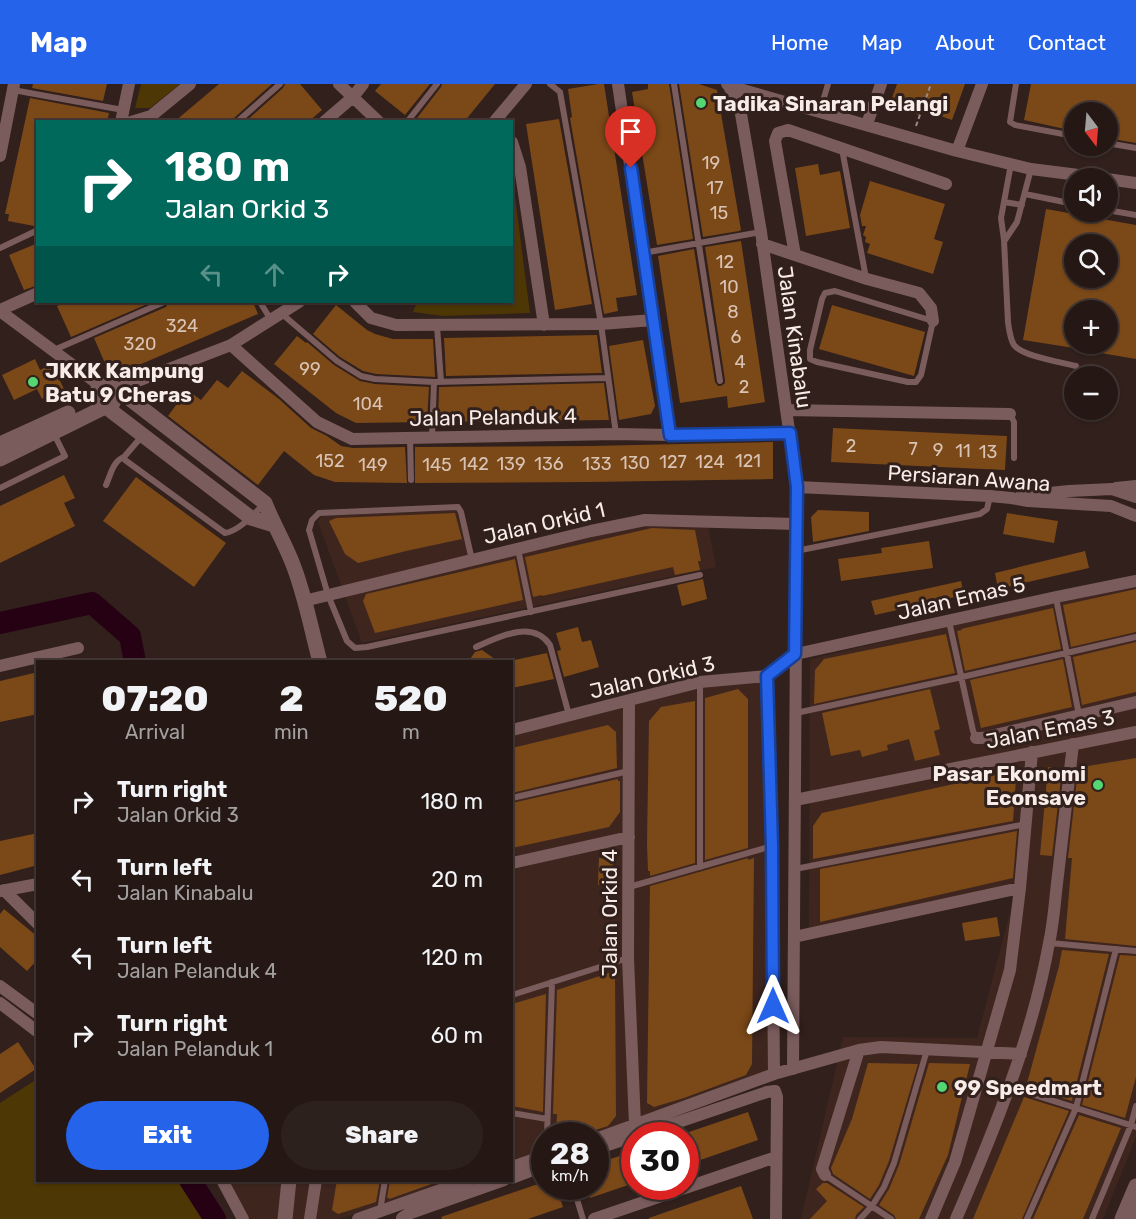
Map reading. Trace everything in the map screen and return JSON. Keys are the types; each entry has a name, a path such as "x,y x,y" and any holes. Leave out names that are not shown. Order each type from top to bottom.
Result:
{"street":[{"path":"122,116 129,84"},
{"path":"138,120 151,116 190,84"},
{"path":"339,84 377,120"},
{"path":"326,120 353,97 363,84"},
{"path":"496,120 526,84"},
{"path":"618,84 670,435"},
{"path":"867,124 881,84"},
{"path":"957,151 982,84"},
{"path":"728,85 957,151 1011,164 1064,173"},
{"name":"Jalan Kinabalu","path":"728,85 740,108 797,487 793,1069"},
{"path":"0,156 14,87"},
{"path":"795,255 775,141 778,132 788,130 946,184"},
{"path":"513,145 520,167 544,325"},
{"path":"1118,181 1136,183"},
{"path":"761,238 795,255 867,279 919,293 931,308 933,321"},
{"path":"36,294 0,310 53,351 143,435 251,518 274,525"},
{"path":"0,444 101,397 121,393 137,382 231,345 297,303"},
{"path":"356,303 371,318 396,325 601,324 653,320"},
{"name":"Jalan Pelanduk 4","path":"231,345 317,422 352,439 790,433"},
{"path":"0,459 52,432 101,397 121,393 265,503 292,562 319,660"},
{"path":"786,410 1010,414"},
{"path":"1112,489 1136,486"},
{"name":"Persiaran Awana","path":"797,487 990,496 1028,501 1111,506 1136,516"},
{"name":"Persiaran Awana","path":"1011,498 1030,494 1112,489 1136,497"},
{"name":"Jalan Orkid 1","path":"304,601 645,520 796,524"},
{"name":"Jalan Emas 5","path":"795,654 1136,581"},
{"path":"0,666 78,648"},
{"path":"774,1074 772,846 767,676 795,654"},
{"name":"Jalan Orkid 3","path":"513,730 699,682 767,676"},
{"name":"Jalan Orkid 4","path":"629,701 628,958 635,1122"},
{"path":"976,738 1136,702"},
{"name":"Jalan Emas 3","path":"795,800 1136,732"},
{"path":"956,1219 1021,1054 1040,985 1050,943 1073,744"},
{"path":"931,1219 955,1162 1010,970 1032,752"},
{"path":"513,863 629,837"},
{"path":"2,890 36,884"},
{"path":"794,937 1020,888"},
{"path":"2,890 36,922"},
{"path":"0,986 36,1013"},
{"path":"0,1003 36,1029"},
{"path":"659,1122 774,1074 859,1050 881,1047 1021,1054"},
{"path":"825,1175 822,1168 859,1050"},
{"path":"668,1122 775,1091 777,1097 776,1219"},
{"path":"594,1219 776,1157"},
{"path":"513,1167 531,1160"},
{"path":"513,1178 531,1171"},
{"path":"223,1182 243,1219"},
{"path":"285,1219 289,1182"},
{"path":"310,1219 316,1182"},
{"path":"402,1219 408,1214 498,1182"},
{"path":"358,1219 452,1183"},
{"path":"1122,1219 1136,1186"},
{"path":"1134,1219 1136,1214"}],"lane":[{"path":"239,120 280,84"},
{"path":"409,120 437,84"},
{"path":"550,84 560,92 601,324 616,434"},
{"path":"674,84 720,381"},
{"path":"820,111 828,84"},
{"path":"1016,84 1010,122 1064,134"},
{"path":"14,87 122,116"},
{"path":"1118,144 1136,148"},
{"path":"842,149 867,279"},
{"path":"1011,164 1001,218 1010,333 1014,345 1022,352 1076,366"},
{"path":"1004,240 1017,222 1031,168"},
{"path":"1025,194 1064,202"},
{"path":"1004,202 1022,206"},
{"path":"1118,212 1136,215"},
{"path":"0,248 36,231"},
{"path":"643,253 698,243 761,238"},
{"path":"835,291 933,321 921,375 916,382 810,359 810,350 825,293 835,291"},
{"path":"53,351 162,303"},
{"path":"261,303 276,317 361,376 375,379 437,382 608,378"},
{"path":"432,437 437,382 437,326"},
{"path":"1010,414 1014,422 1014,459"},
{"path":"0,488 65,456 52,432"},
{"path":"106,485 115,463 124,457 143,435"},
{"path":"410,438 411,480"},
{"path":"124,457 225,533 231,532 251,518 265,503"},
{"path":"796,551 980,514 987,509 990,496"},
{"path":"472,560 458,507 319,513 312,520 309,530 328,595 347,641 355,648 700,575"},
{"path":"517,549 531,612"},
{"path":"1056,597 1079,715"},
{"path":"950,621 976,738"},
{"path":"476,647 502,636 525,631 534,632 547,640 569,716"},
{"path":"795,714 1136,637"},
{"path":"699,682 700,867"},
{"path":"513,798 629,770"},
{"path":"794,869 1026,824"},
{"path":"629,887 772,846"},
{"path":"1050,943 1136,951"},
{"path":"1027,1219 1076,1108 1116,949"},
{"path":"513,995 628,958"},
{"path":"548,1122 552,982"},
{"path":"860,1219 884,1187 894,1163 927,1049"},
{"path":"1009,1087 1133,1126"},
{"path":"1092,1219 1133,1126 1136,1106"},
{"path":"513,1113 548,1119"},
{"path":"825,1175 891,1219"},
{"path":"380,1212 385,1182"},
{"path":"577,1200 583,1219"}],"path":[{"path":"912,138 931,84"}],"shaded area":[{"path":"141,84 180,84 150,108 135,108"},
{"path":"515,197 530,313 443,316 413,312 417,303 513,303 513,200"},
{"path":"463,510 475,562 645,524 708,526 716,567 362,643 318,522 321,516"},
{"path":"1136,586 1136,1137 1103,1219 801,1219 843,1037 977,1038 1018,882 809,931 810,659 1061,600"},
{"path":"763,682 770,1071 609,1128 609,1122 531,1122 531,1154 513,1161 513,735 703,686"},
{"path":"36,1080 36,1182 184,1182 208,1219 0,1219 0,1103"},
{"path":"230,1182 451,1182 340,1219 250,1219"}],"building":[{"path":"33,84 107,84 103,101 32,88"},
{"path":"219,84 272,84 233,120 176,120"},
{"path":"285,84 300,84 322,110 310,120 247,120"},
{"path":"381,84 430,84 405,115 375,91"},
{"path":"442,84 495,84 466,120 416,120"},
{"path":"604,84 637,295 616,298 618,311 604,314 570,118 572,117 568,89"},
{"path":"648,84 669,84 693,239 657,245 632,92 648,89"},
{"path":"679,84 699,84 717,90 741,230 739,231 703,237"},
{"path":"897,84 965,84 952,120 921,109 919,115 889,106"},
{"path":"1031,84 1136,84 1136,143 1118,140 1118,102 1064,102 1064,129 1024,120"},
{"path":"30,98 109,113 107,120 36,120 36,226 8,221 9,214 5,214"},
{"path":"559,119 592,304 555,310 526,124"},
{"path":"818,164 820,175 840,171 850,228 806,236 795,168"},
{"path":"870,181 945,204 934,239 943,242 933,274 867,253 870,244 865,242 866,237 863,235 866,226 862,226 860,215"},
{"path":"1046,209 1064,212 1064,222 1118,222 1136,225 1136,359 1106,354 1118,354 1118,300 1064,300 1064,346 1023,340"},
{"path":"741,241 765,402 728,408 727,396 680,403 658,256 694,249 715,382 721,386 725,380 705,247"},
{"path":"36,244 36,286 24,290 9,255"},
{"path":"64,303 150,303 71,337 57,306"},
{"path":"168,303 253,303 258,314 111,377 94,338 166,307"},
{"path":"336,305 375,334 393,339 433,339 435,377 376,374 363,371 340,357 313,334"},
{"path":"832,305 925,332 914,376 819,349"},
{"path":"597,335 602,373 446,376 444,338"},
{"path":"297,336 334,365 360,381 429,387 427,422 356,423 336,413 274,364"},
{"path":"643,340 655,406 651,414 619,420 609,346"},
{"name":"JKKK Kampung Batu 9 Cheras","path":"35,359 40,370 52,364 64,389 42,399 37,389 14,400 2,375"},
{"path":"242,371 279,399 311,428 341,446 353,448 405,447 407,483 335,482 314,475 284,451 258,485 168,416 187,390 201,400 217,380 228,388"},
{"path":"604,383 609,420 438,422 439,387"},
{"path":"833,428 1007,436 1005,470 831,462"},
{"path":"773,442 773,479 415,483 415,447"},
{"path":"64,475 75,498 64,503 75,526 0,563 0,506"},
{"path":"136,477 226,543 194,587 103,521"},
{"path":"818,510 869,512 869,531 813,542 811,517"},
{"path":"455,513 462,539 358,563 345,554 329,521 336,518"},
{"path":"1007,513 1058,521 1054,543 1003,534"},
{"path":"652,528 695,530 701,561 698,561 700,570 675,575 673,567 533,597 525,557"},
{"path":"929,541 933,568 841,581 838,559 882,553 881,548"},
{"path":"1085,551 1089,568 998,589 995,573"},
{"path":"515,559 523,600 375,633 363,601 366,594"},
{"path":"703,579 707,599 682,606 677,585"},
{"path":"961,581 964,595 875,615 871,601"},
{"path":"1136,589 1136,632 1071,647 1063,605"},
{"path":"1053,608 1061,649 965,671 957,631"},
{"path":"578,627 582,642 591,640 599,667 564,677 557,651 561,650 556,633"},
{"path":"946,634 955,673 814,704 815,670 824,659"},
{"path":"1136,642 1136,692 1082,705 1073,657"},
{"path":"482,650 496,660 469,660 475,652"},
{"path":"547,653 554,679 513,688 513,660"},
{"path":"1063,659 1072,707 981,728 970,680"},
{"path":"36,672 36,714 0,722 0,681"},
{"path":"738,689 748,699 748,848 705,860 705,698"},
{"path":"930,689 940,729 934,731 940,755 915,761 909,739 887,745 888,750 862,757 860,750 831,756 822,713"},
{"path":"695,701 695,863 650,876 647,844 649,721 661,707"},
{"path":"608,725 616,732 617,768 513,793 513,748"},
{"path":"1136,758 1136,946 1065,939 1072,858 1068,858 1077,779 1088,766"},
{"path":"1048,767 1062,769 1052,856 1040,855"},
{"path":"1004,773 1016,779 1013,821 813,859 813,826 822,813"},
{"path":"618,779 620,781 620,812 609,827 513,848 513,803"},
{"path":"1017,831 1013,878 820,922 820,869"},
{"path":"36,833 36,866 0,875 0,841"},
{"path":"599,858 613,859 612,885 598,885"},
{"path":"748,858 748,860 754,858 752,1064 746,1075 654,1107 647,1103 650,886"},
{"path":"4,909 36,935 36,961 27,971 0,947 0,914"},
{"path":"997,917 1000,936 965,941 962,923"},
{"path":"1062,950 1109,954 1072,1101 1026,1087"},
{"path":"1120,955 1136,956 1136,1077 1125,1118 1082,1105"},
{"path":"615,971 616,1116 609,1125 609,1122 557,1122 557,1114 553,1114 557,990"},
{"path":"546,994 543,1112 513,1106 513,1004"},
{"path":"18,1042 36,1069 0,1093 0,1054"},
{"path":"868,1063 918,1064 889,1161 870,1199 833,1174 831,1168 852,1119"},
{"path":"929,1063 970,1064 948,1155 919,1219 896,1219 894,1215 879,1205 899,1165"},
{"path":"1024,1097 1069,1111 1022,1219 973,1219"},
{"path":"748,1112 758,1140 699,1160 699,1129"},
{"path":"1079,1115 1121,1128 1083,1219 1033,1219"},
{"path":"621,1155 621,1187 609,1192 609,1160"},
{"path":"337,1182 380,1182 376,1202 338,1214 332,1210"},
{"path":"390,1182 437,1182 389,1199 387,1198"},
{"path":"823,1183 827,1183 864,1207 855,1219 810,1219 827,1201 816,1189"},
{"path":"531,1186 531,1200 561,1200 563,1207 528,1219 442,1219 441,1217"},
{"path":"741,1186 753,1219 649,1219 649,1218"}],"waterway":[{"path":"0,623 92,603 130,636 135,660"},
{"path":"191,1182 215,1219"}],"place":[{"name":"Tadika Sinaran Pelangi","path":"701,103"},
{"name":"JKKK Kampung Batu 9 Cheras","path":"33,382"},
{"name":"Pasar Ekonomi Econsave","path":"1098,785"},
{"name":"99 Speedmart","path":"942,1087"}],"route":[{"path":"631,168 670,435 790,433 797,487 795,654 767,676 772,846 773,1006"}]}
